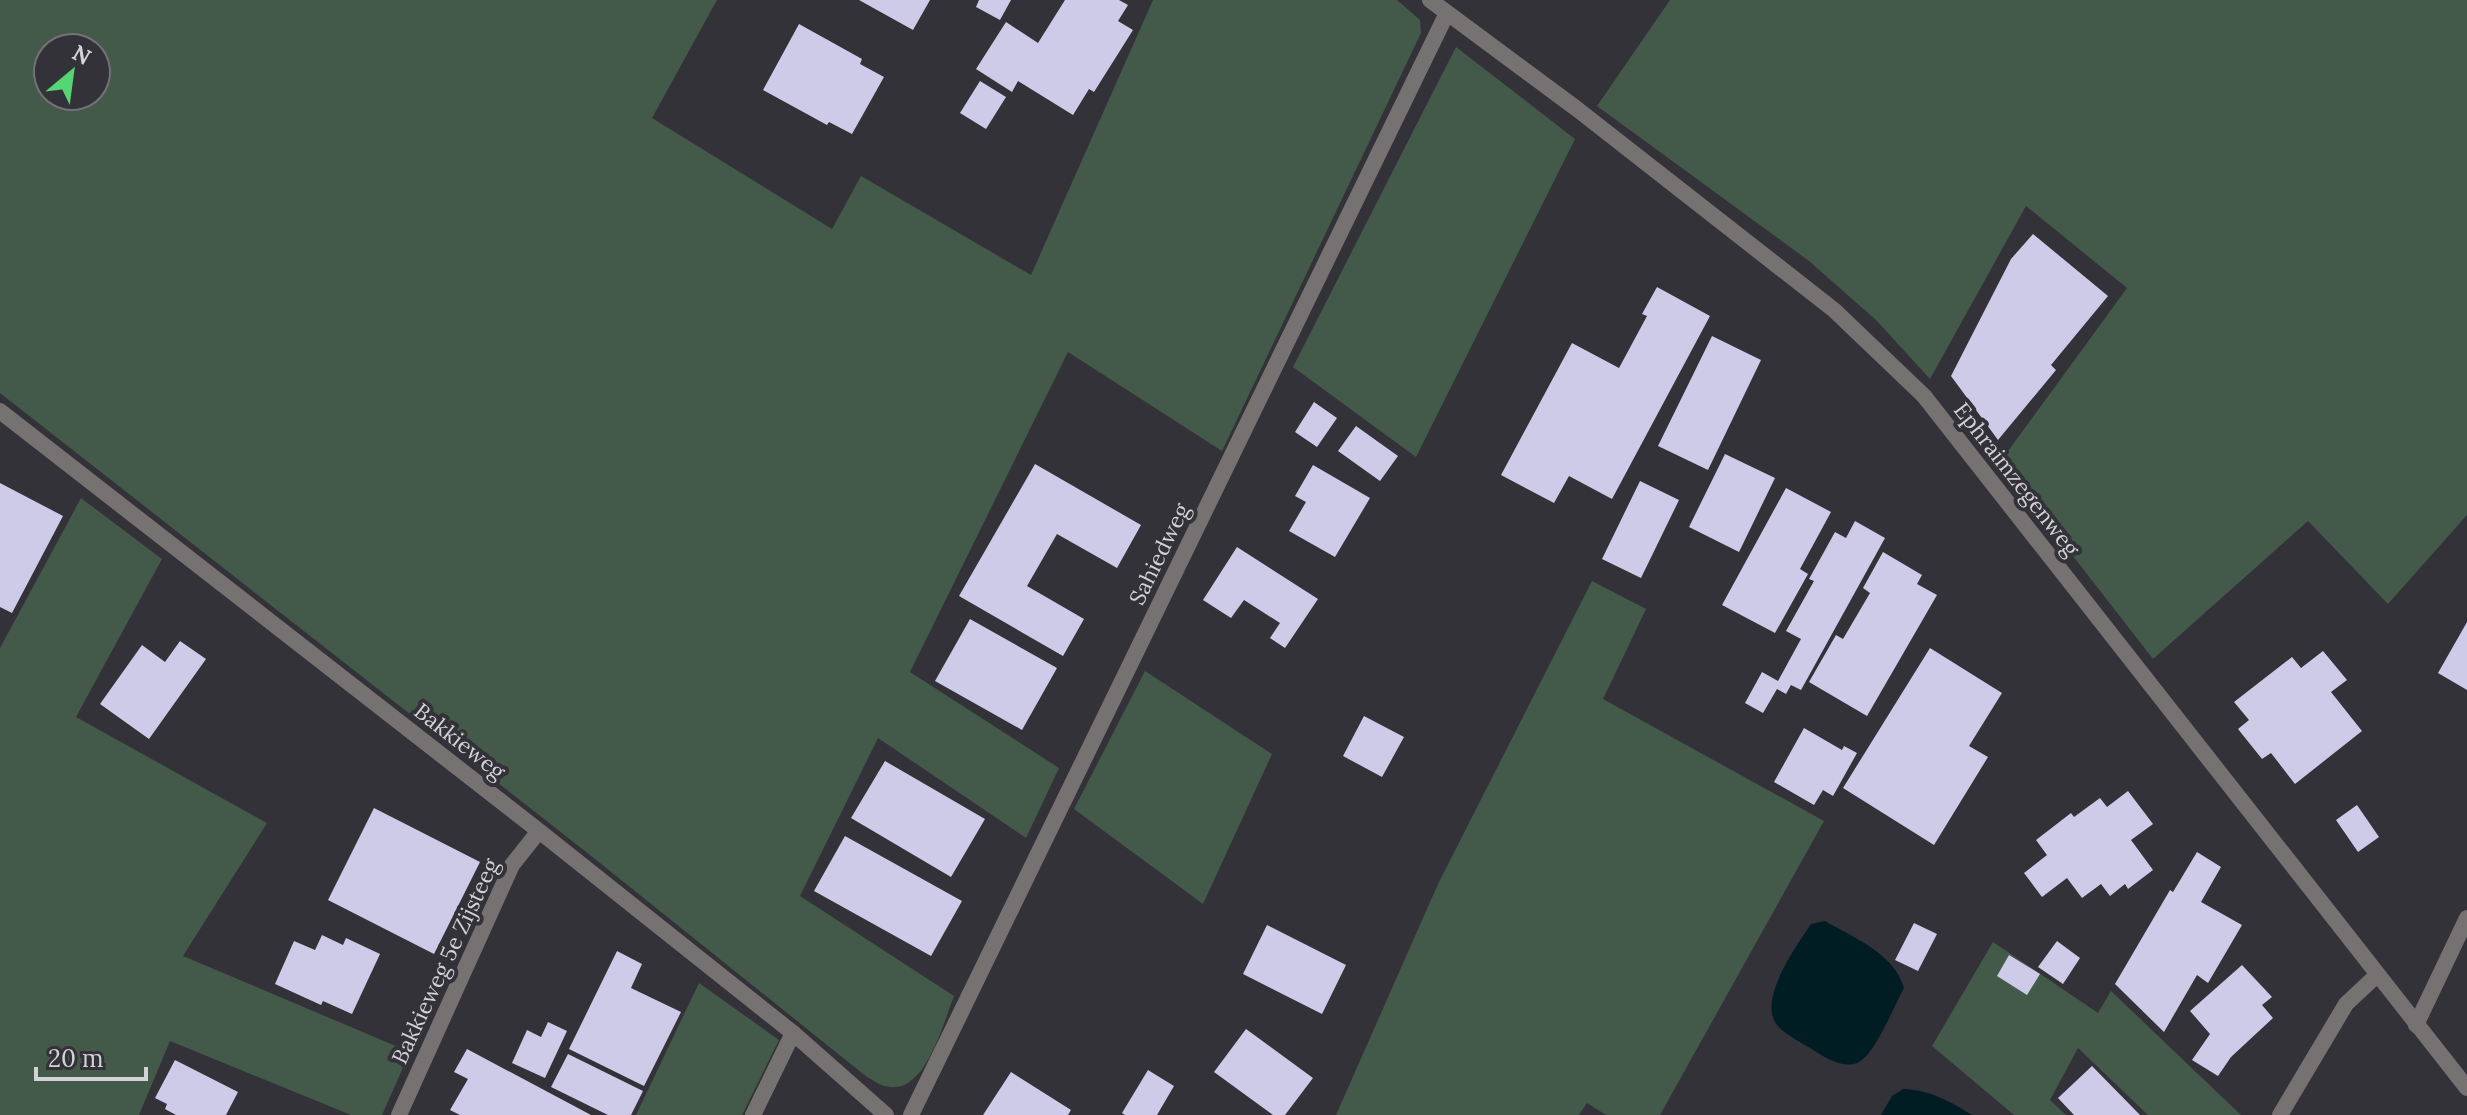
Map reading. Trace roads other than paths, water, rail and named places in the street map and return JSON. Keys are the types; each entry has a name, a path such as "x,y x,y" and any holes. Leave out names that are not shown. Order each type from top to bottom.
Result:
{"street":[{"name":"Ephraimzegenweg","path":"1430,0 1577,109 1834,310 1924,396 2467,1088"},
{"name":"Sahiedweg","path":"911,1115 1447,13"},
{"name":"Bakkieweg","path":"0,411 539,831 793,1033 886,1115"},
{"name":"Bakkieweg 5e Zijsteeg","path":"399,1115 512,865 539,831"},
{"path":"2416,1025 2467,918"},
{"path":"2280,1115 2346,1004 2377,975"},
{"path":"753,1115 793,1033"}],"water":[{"path":"1825,921 1882,956 1892,965 1904,988 1871,1050 1859,1062 1849,1065 1822,1056 1790,1036 1777,1025 1772,1014 1775,988 1781,973 1811,924"},
{"path":"1903,1089 1939,1097 1972,1115 1881,1115 1892,1096"}]}
